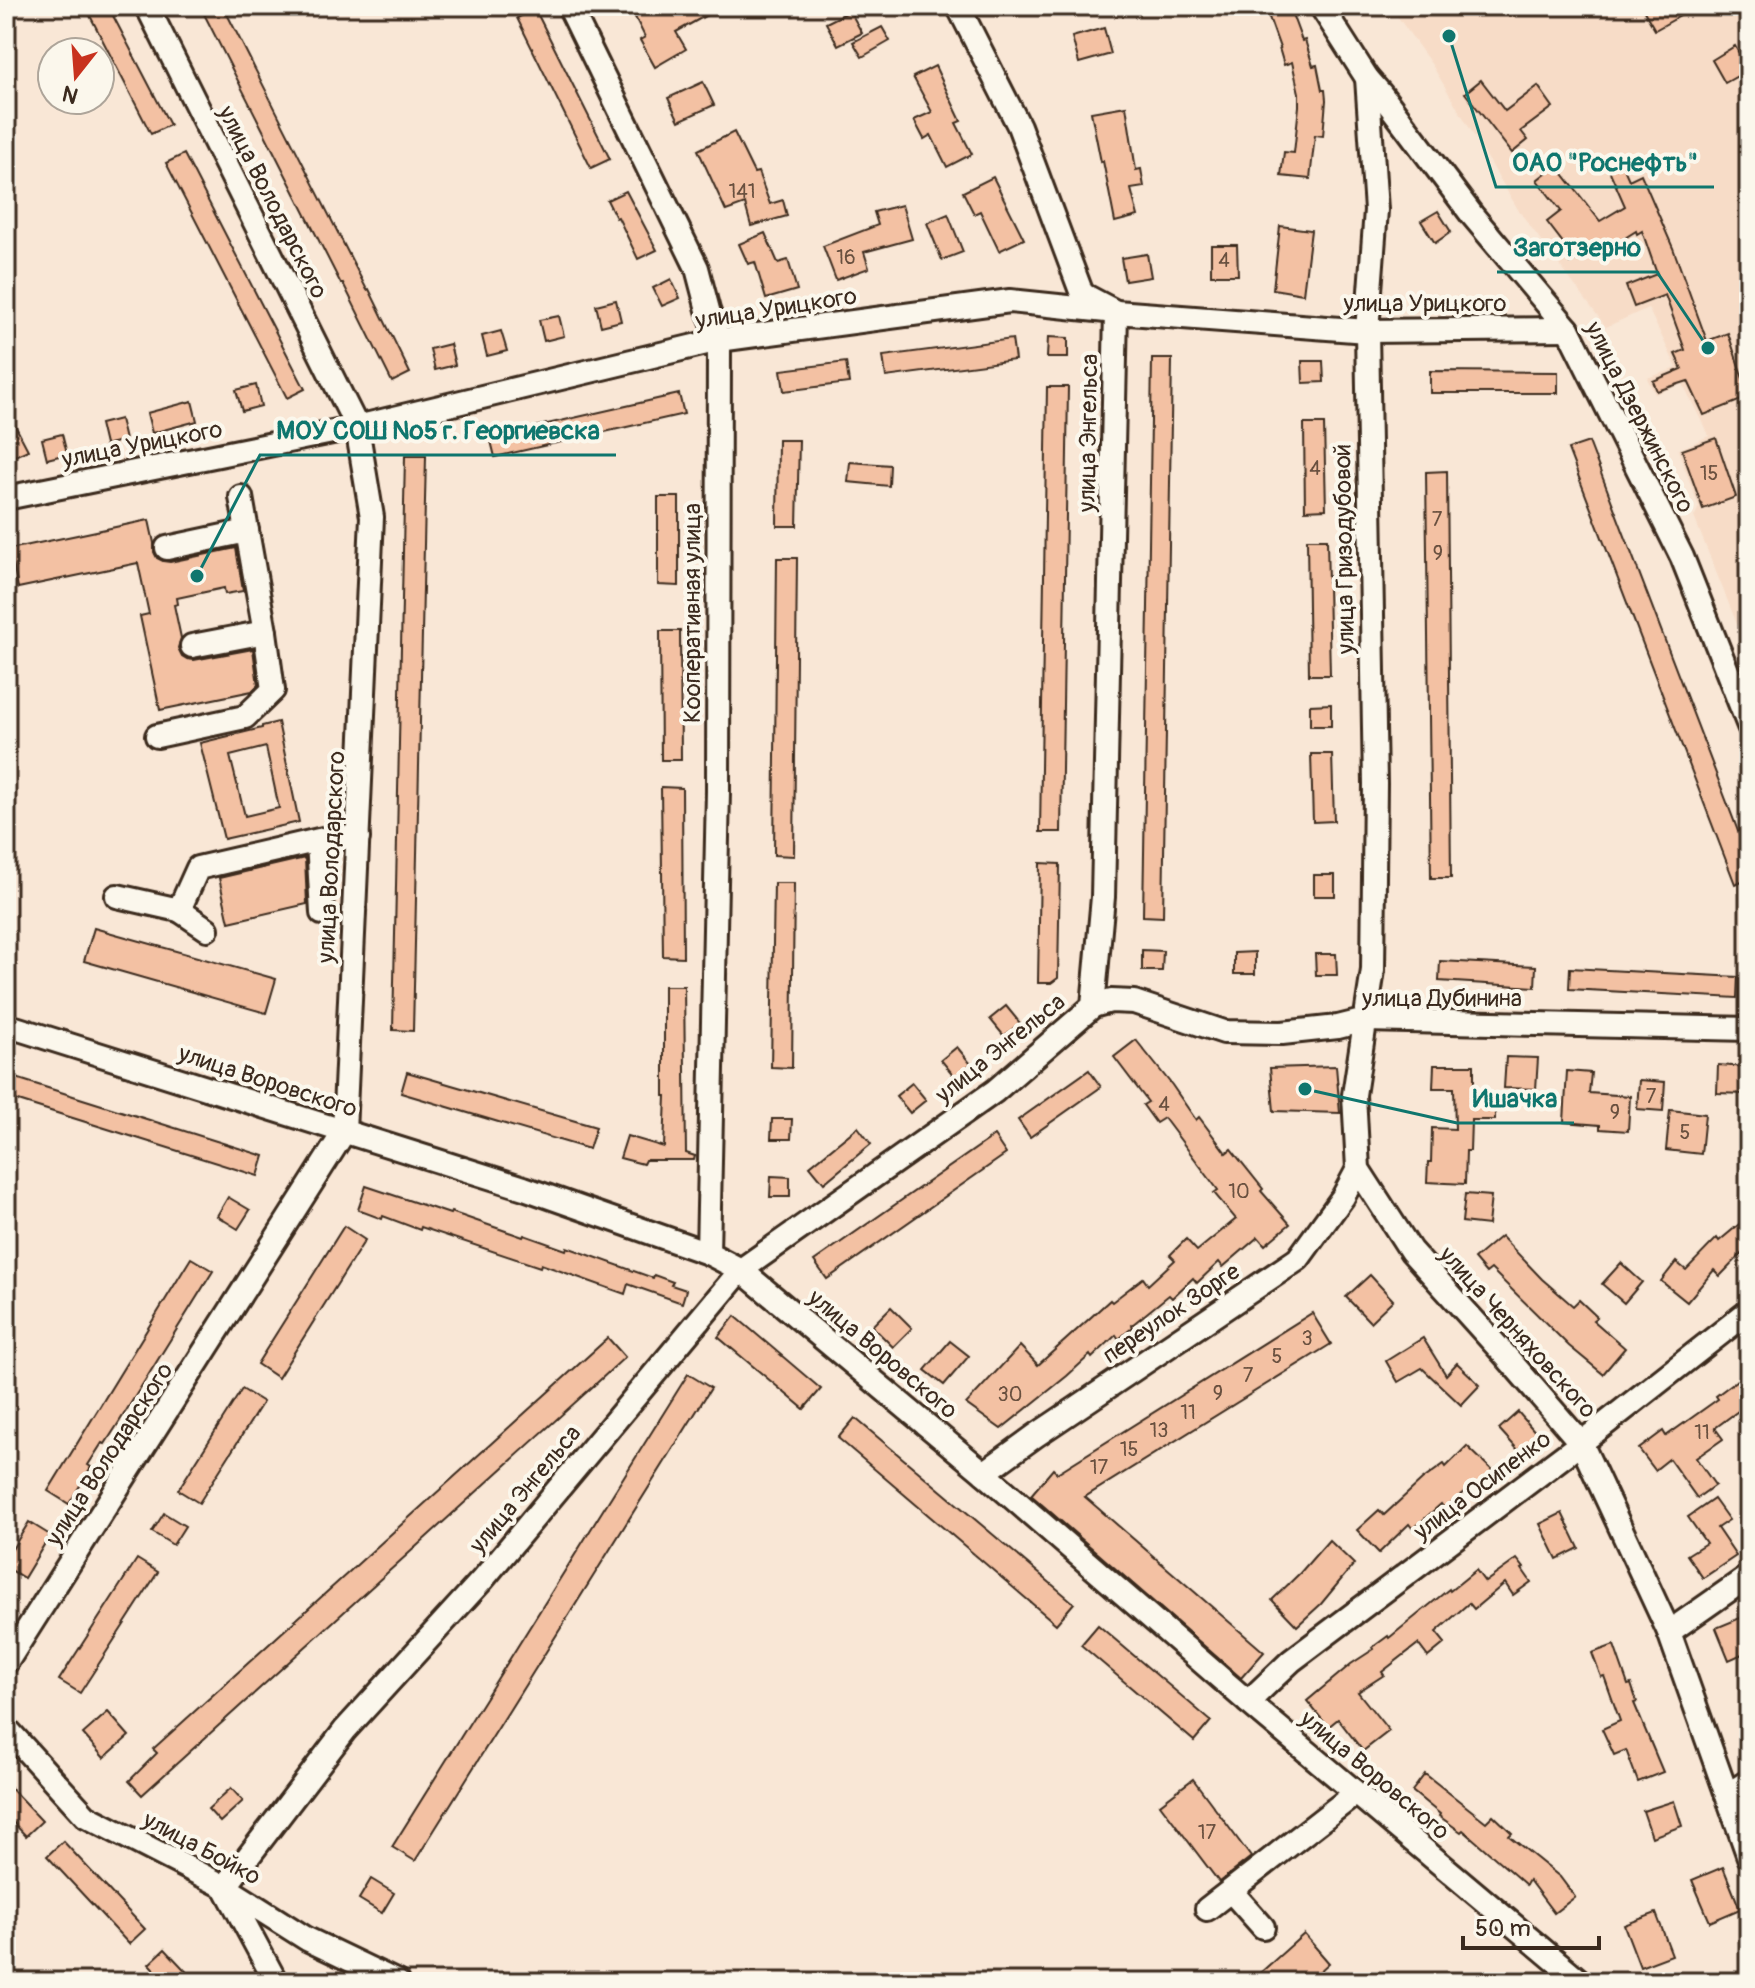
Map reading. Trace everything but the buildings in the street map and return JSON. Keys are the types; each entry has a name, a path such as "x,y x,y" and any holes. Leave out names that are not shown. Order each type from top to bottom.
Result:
{"street":[{"name":"улица Володарского","path":"6,1663 344,1132 372,517 357,427 147,6"},
{"name":"Кооперативная улица","path":"569,6 697,268 719,340 718,791 708,1253"},
{"path":"958,6 1019,126 1082,294 1116,312"},
{"name":"улица Дзержинского","path":"1321,6 1367,78 1472,215 1568,329 1682,557 1749,726"},
{"name":"улица Гризодубовой","path":"1366,1020 1373,970 1375,784 1367,331 1376,210 1367,78"},
{"name":"улица Урицкого","path":"6,498 357,427 719,340 1010,301 1367,331 1568,329"},
{"name":"улица Энгельса","path":"225,1887 345,1730 483,1579 741,1270 995,1091 1093,1006 1103,897 1116,312"},
{"path":"157,736 245,717 273,690 241,497"},
{"path":"167,548 247,531"},
{"path":"192,646 265,632"},
{"path":"179,910 198,868 332,837 358,838"},
{"path":"318,841 322,913"},
{"path":"117,896 179,910 207,929"},
{"name":"улица Дубинина","path":"1093,1006 1111,1001 1134,1002 1224,1032 1282,1033 1338,1027 1366,1020 1749,1029"},
{"name":"улица Черняховского","path":"1366,1020 1354,1095 1358,1169 1411,1251 1581,1443 1669,1632 1749,1857"},
{"name":"улица Воровского","path":"6,1025 524,1188 708,1253 741,1270 1581,1982"},
{"name":"переулок Зорге","path":"984,1473 1298,1259 1343,1197 1358,1169"},
{"name":"улица Осипенко","path":"1248,1702 1291,1661 1581,1443 1749,1311"},
{"path":"1669,1632 1749,1576"},
{"name":"улица Бойко","path":"6,1728 86,1816 225,1887 307,1939 397,1982"},
{"path":"1727,1795 1749,1781"},
{"path":"1207,1909 1356,1793"},
{"path":"225,1887 276,1982"},
{"path":"1231,1891 1263,1927"}],"shaded area":[{"path":"1390,6 1749,6 1749,654 1694,517 1699,507 1678,450 1709,436 1683,384 1655,394 1647,378 1677,368 1648,308 1606,327 1519,211 1432,65"}],"place":[{"name":"ОАО \"Роснефть\"","path":"1449,36"},
{"name":"Заготзерно","path":"1708,348"},
{"name":"МОУ СОШ №5 г. Георгиевска","path":"197,576"},
{"name":"Ишачка","path":"1305,1089"}]}
